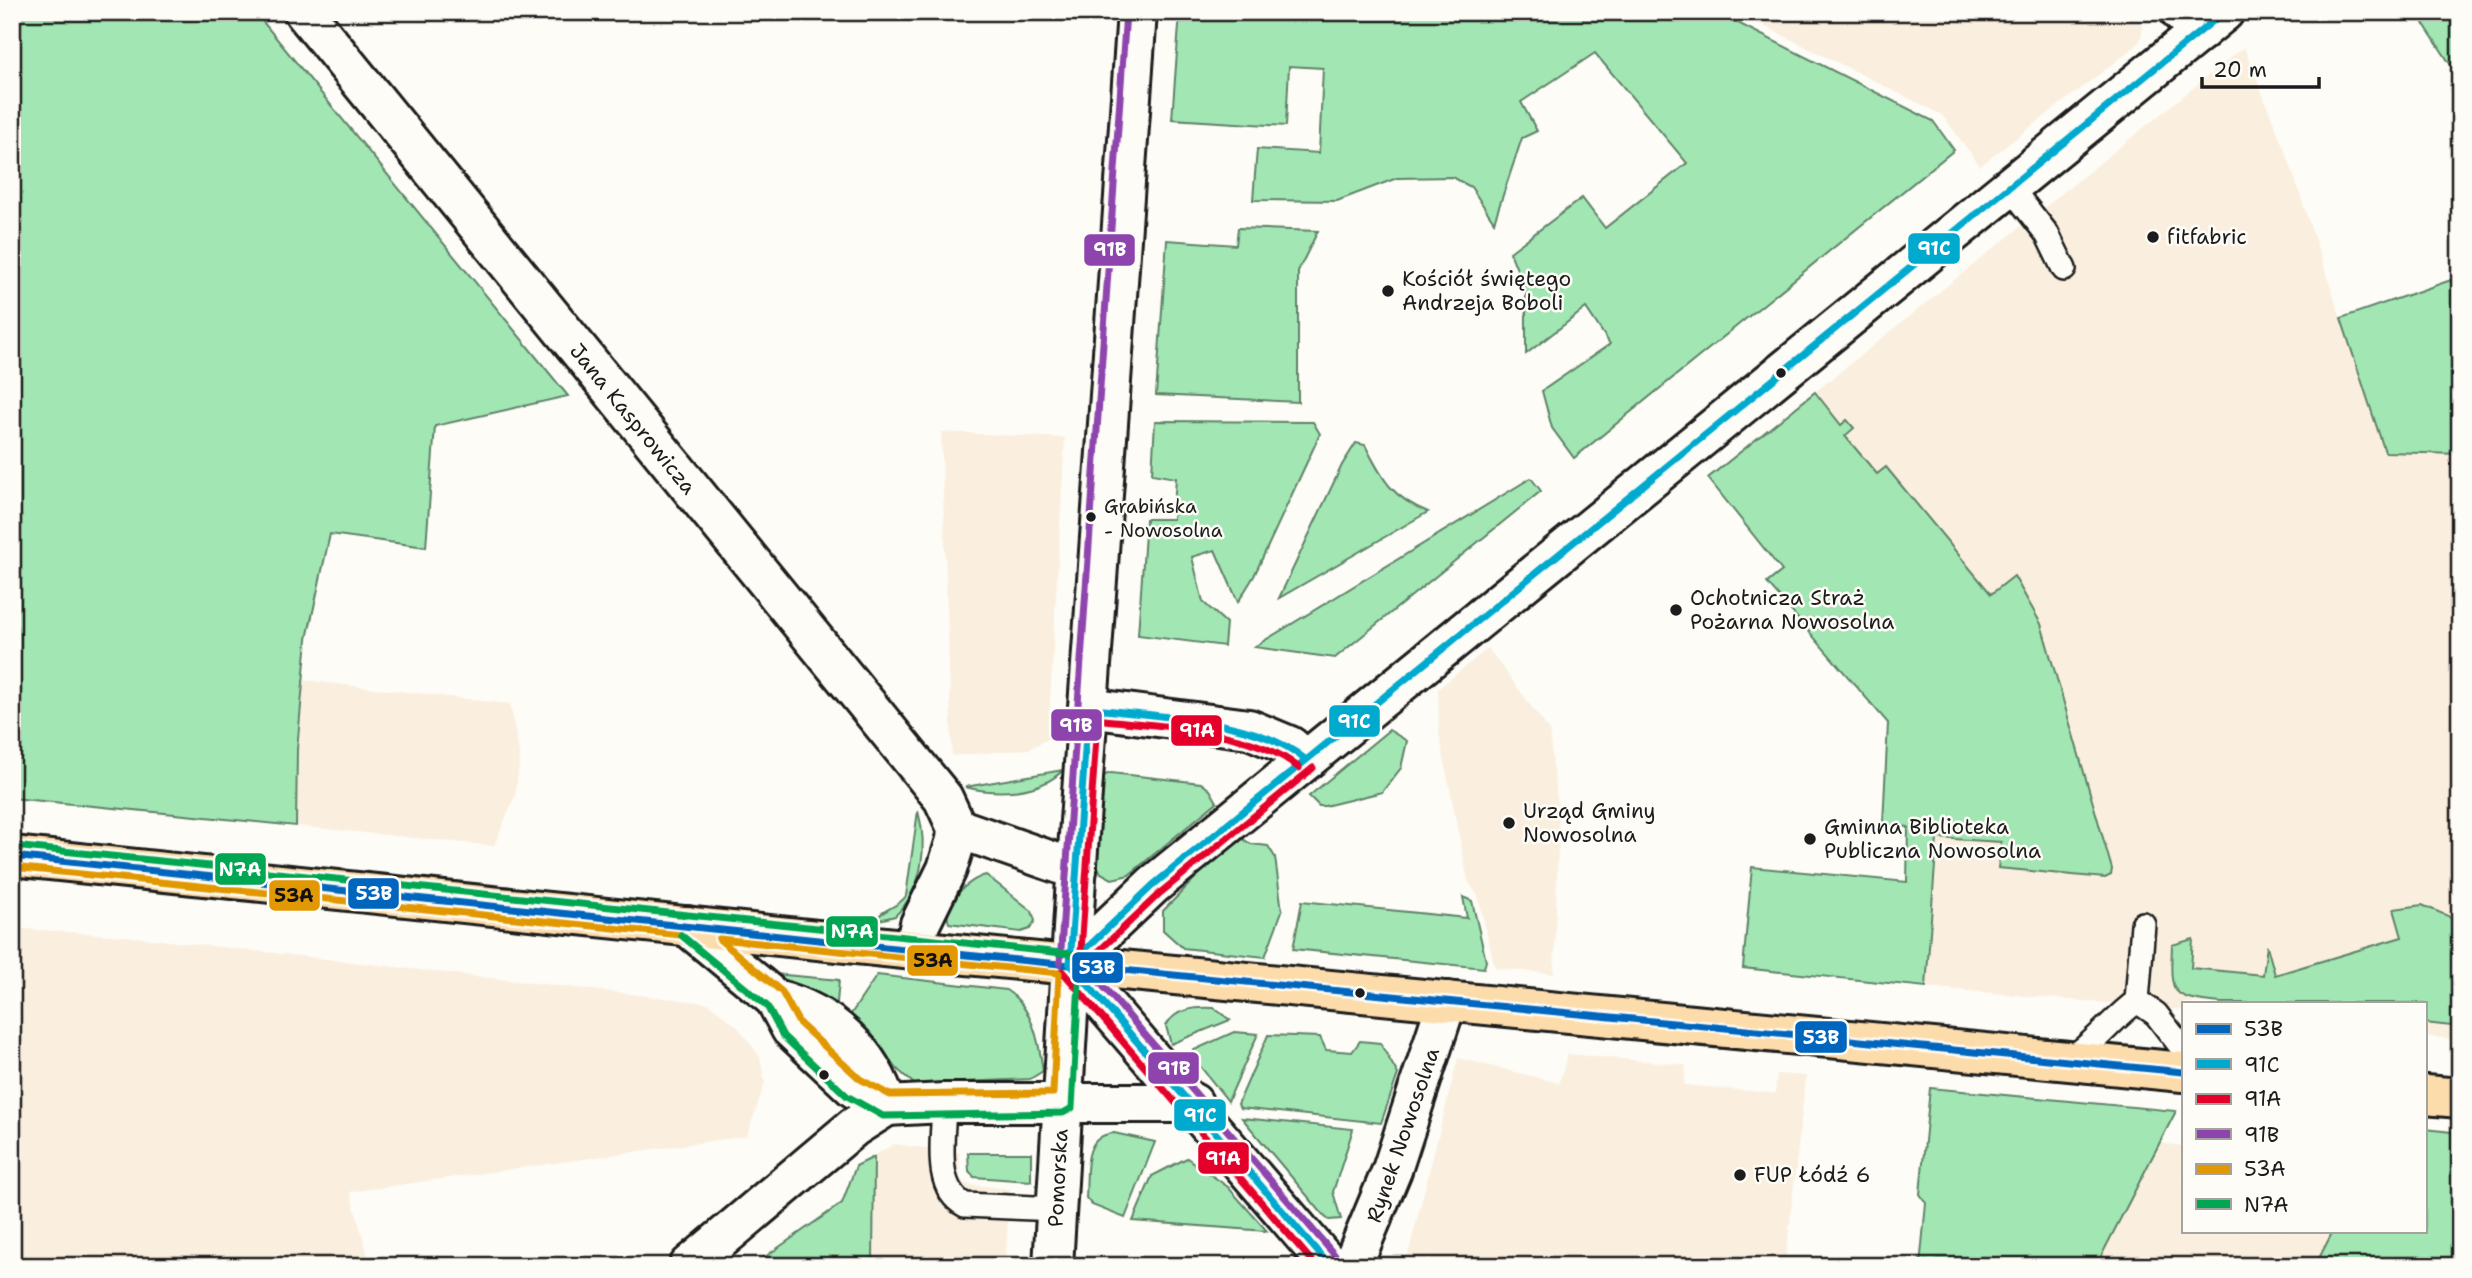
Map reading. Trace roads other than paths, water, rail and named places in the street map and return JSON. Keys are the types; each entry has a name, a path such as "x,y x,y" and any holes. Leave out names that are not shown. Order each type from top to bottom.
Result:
{"main road":[{"path":"12,856 914,950 2182,1072"},
{"path":"2426,1095 2460,1098"}],"street":[{"name":"Jana Kasprowicza","path":"304,12 943,798 957,828"},
{"name":"Pomorska","path":"1053,1266 1070,964 1137,12"},
{"path":"1331,1266 1193,1103 1070,964 1153,885 2010,187 2202,18"},
{"path":"1088,708 1249,729 1290,746 1307,760"},
{"path":"914,950 920,924 953,853 957,828 1077,870"},
{"path":"687,926 775,999 813,1012 863,1055 879,1079 887,1106"},
{"name":"Rynek Nowosolna","path":"1352,1266 1388,1180 1447,1001"},
{"path":"689,1266 855,1127 887,1106 944,1103 1193,1103"}],"lane":[{"path":"2010,187 2047,234 2064,269"},
{"path":"2066,1061 2088,1048 2119,1014 2137,1001 2143,924"},
{"path":"2137,1001 2156,1014 2182,1048"},
{"path":"944,1103 944,1170 946,1186 954,1199 965,1205 1056,1209"}],"place":[{"name":"fitfabric","path":"2153,237"},
{"name":"Kościół świętego Andrzeja Boboli","path":"1388,291"},
{"name":"Grabińska - Nowosolna","path":"1091,517"},
{"name":"Ochotnicza Straż Pożarna Nowosolna","path":"1676,610"},
{"name":"Urząd Gminy Nowosolna","path":"1509,823"},
{"name":"Gminna Biblioteka Publiczna Nowosolna","path":"1810,839"},
{"name":"FUP Łódź 6","path":"1740,1175"}]}
